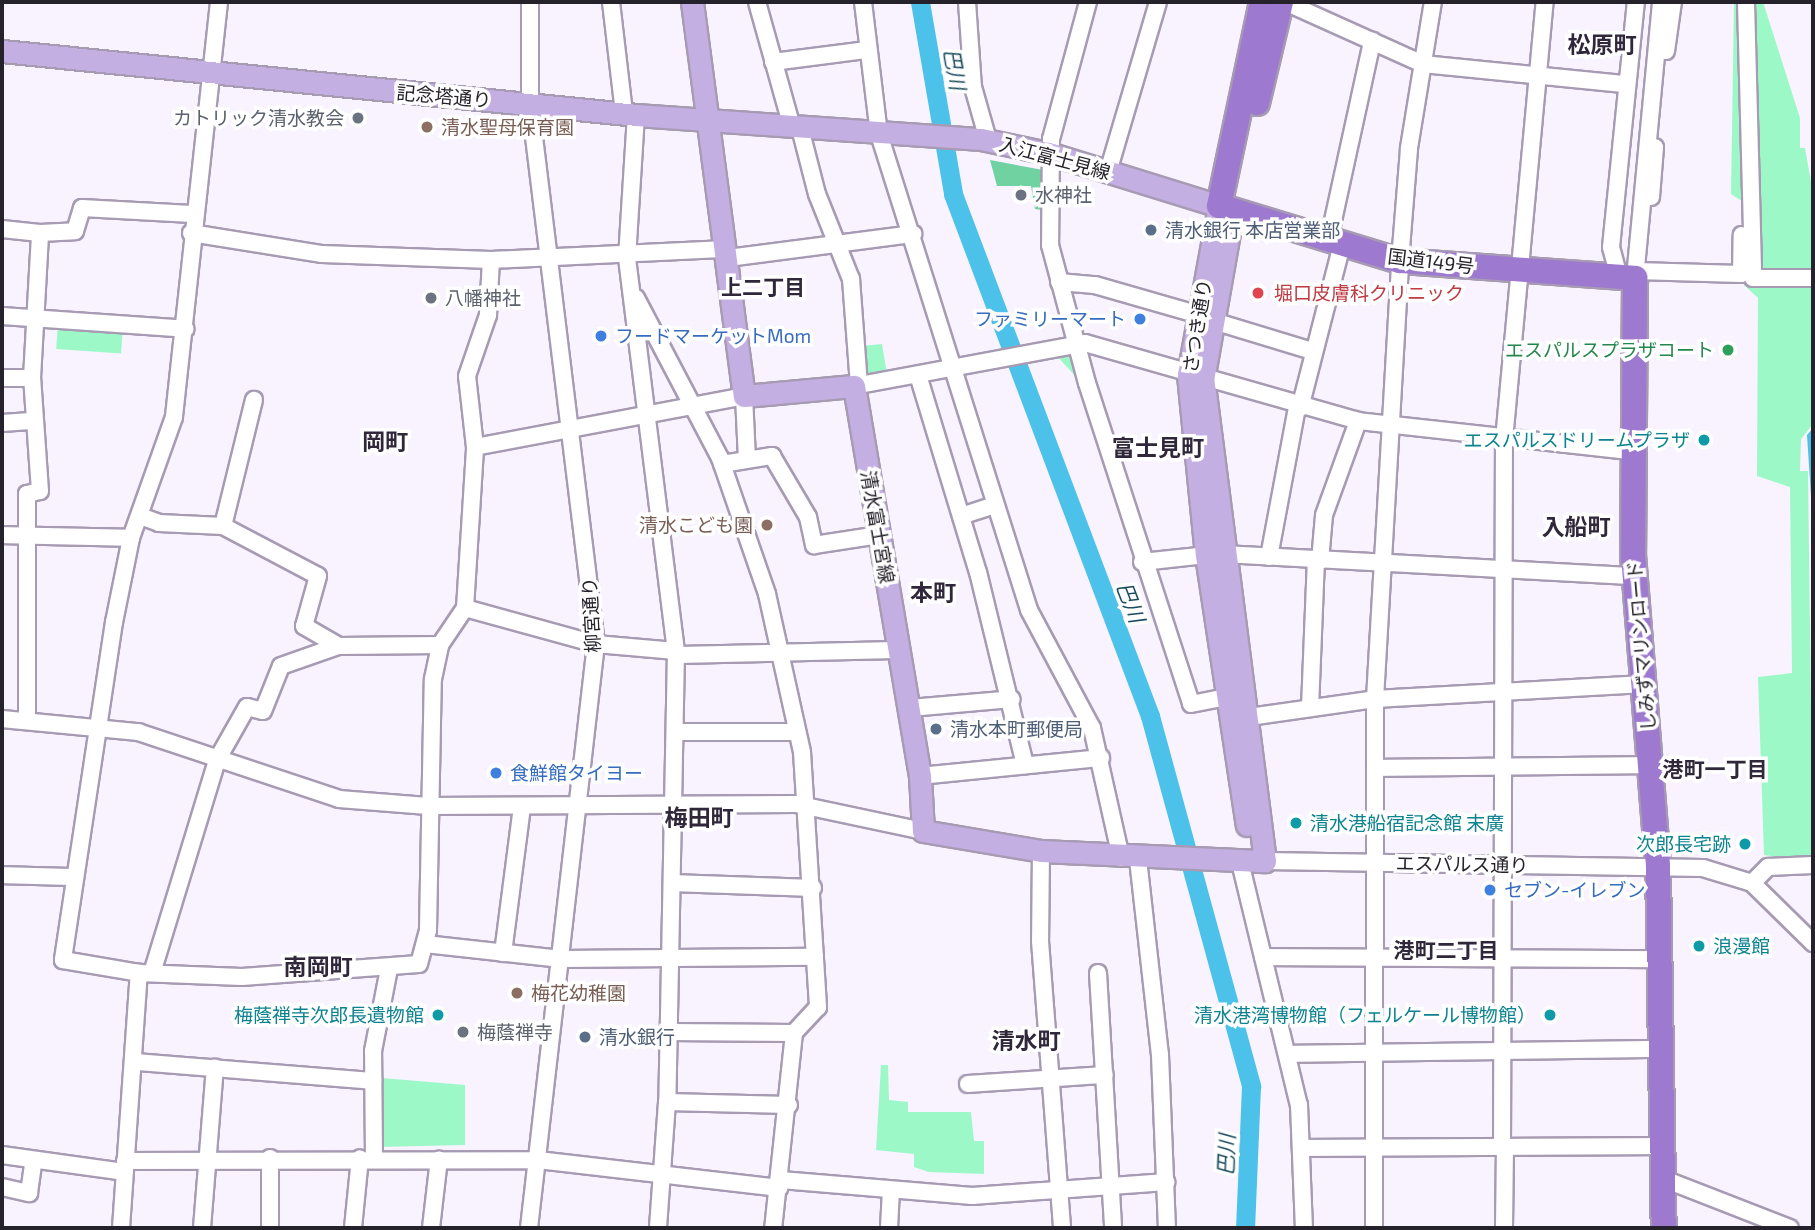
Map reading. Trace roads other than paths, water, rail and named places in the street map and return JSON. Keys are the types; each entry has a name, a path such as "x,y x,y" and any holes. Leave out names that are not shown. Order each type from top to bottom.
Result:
{"highway":[{"name":"さつき通り","path":"1226,208 1262,2"},
{"name":"さつき通り","path":"1226,208 1283,2"},
{"name":"国道149号","path":"1226,208 1399,261 1630,275"},
{"name":"しみずマリンロード","path":"1630,275 1623,450 1654,959 1656,1146 1650,1228"},
{"name":"しみずマリンロード","path":"1656,1146 1664,1179 1664,1228"}],"main road":[{"path":"692,2 710,120 744,396 857,385"},
{"name":"記念塔通り","path":"2,51 213,75 883,135"},
{"name":"入江富士見線","path":"883,135 984,140 1048,153 1226,208"},
{"name":"さつき通り","path":"1226,208 1203,317 1196,377 1215,555 1238,706 1248,862"},
{"name":"清水富士宮線","path":"857,385 879,535 910,708 920,776 923,831"},
{"path":"923,831 1041,851 1248,862"}],"street":[{"path":"219,2 213,75 192,215 186,329 168,448 131,538 72,877 63,960 146,974 389,969 419,964 425,944 428,806 440,645 465,608 475,447 467,376 488,314 491,260"},
{"name":"柳宮通り","path":"530,2 530,104 596,645 530,1228"},
{"path":"611,2 630,114 627,258 643,410 676,653 667,1102 664,1176 658,1228"},
{"path":"757,2 773,62 817,194 842,246 854,298 857,385 1075,343 1298,407 1358,421 1504,440 1623,450"},
{"path":"863,2 867,50 883,135 995,505 1029,610 1078,695 1134,858 1160,1055 1167,1228"},
{"path":"967,2 974,88 984,140"},
{"path":"1088,2 1048,153 1046,217 1075,343 1142,562 1191,704 1310,708 1375,699 1638,684"},
{"path":"1108,172 1158,2"},
{"path":"1283,2 1423,64 1623,84"},
{"path":"1374,1228 1372,959 1375,699 1399,261 1433,2"},
{"path":"1504,1228 1501,959 1504,440 1545,2"},
{"path":"1636,2 1623,84 1611,247 1630,275 1741,274 1742,197"},
{"name":"しみずマリンロード","path":"1630,275 1631,107 1646,2"},
{"name":"しみずマリンロード","path":"1630,275 1639,226 1661,2"},
{"path":"1639,226 1652,194 1673,2"},
{"path":"1746,2 1753,278 1813,278"},
{"path":"1269,557 1298,407 1335,241 1371,41"},
{"path":"773,62 867,50"},
{"path":"2,229 40,233 75,231 82,208 192,215"},
{"path":"27,720 27,494 40,491 33,421 32,318 40,233"},
{"path":"191,233 322,254 491,260 627,258 842,246 913,234"},
{"path":"1059,282 1094,285 1312,351"},
{"path":"631,287 686,402 722,464 781,648 796,732 807,806 818,1007 794,1033 789,1105 773,1228"},
{"path":"2,316 186,329"},
{"path":"918,375 1012,699 1025,765"},
{"path":"2,378 32,378"},
{"path":"475,447 643,410 744,396 747,459"},
{"path":"223,526 254,400"},
{"path":"2,423 33,421"},
{"path":"1310,708 1318,561 1324,515 1358,421"},
{"path":"722,464 772,456 808,517 814,545 879,535"},
{"path":"961,516 995,505"},
{"path":"140,516 159,523 223,526 318,576 304,626 338,646"},
{"path":"2,536 131,538"},
{"path":"1142,562 1215,555 1504,572 1629,576"},
{"path":"465,608 596,645 676,653 781,648 827,656 899,649"},
{"path":"121,1228 146,974 217,760 247,707 262,711 281,666 338,646 440,645"},
{"path":"910,708 1012,699"},
{"path":"2,719 99,725 339,799 428,806 807,806 923,831"},
{"path":"675,732 796,732"},
{"path":"920,776 1101,758"},
{"path":"1375,768 1503,770 1644,765"},
{"path":"503,953 522,807"},
{"path":"1041,851 1048,1079 1062,1228"},
{"path":"1248,862 1263,957 1287,1054 1306,1148 1304,1228"},
{"name":"エスパルス通り","path":"1248,862 1703,868 1752,883"},
{"path":"1813,865 1768,867 1752,883 1813,943"},
{"path":"2,875 72,877"},
{"path":"672,883 813,888"},
{"path":"425,944 561,959 815,957"},
{"path":"1263,957 1654,959"},
{"path":"353,1228 367,1158 374,1034 389,969"},
{"path":"1098,973 1113,1182 1113,1228"},
{"path":"669,1032 794,1033"},
{"path":"1287,1054 1501,1054 1653,1049"},
{"path":"137,1062 373,1081"},
{"path":"202,1228 215,1068"},
{"path":"968,1084 1105,1075"},
{"path":"667,1102 789,1105"},
{"path":"1306,1148 1656,1146"},
{"path":"2,1155 33,1164 125,1166 270,1158 538,1160 664,1176 972,1196 1113,1182 1167,1182"},
{"path":"270,1158 270,1228"},
{"path":"431,1228 439,1159"},
{"path":"2,1188 29,1193 33,1164"},
{"path":"1664,1179 1790,1228"},
{"path":"889,1228 891,1192"}],"water":[{"path":"1813,428 1813,527 1807,435"}],"waterway":[{"name":"巴川","path":"920,2 953,194 1150,716 1251,1086 1245,1228"}],"place":[{"name":"カトリック清水教会","path":"358,118"},
{"name":"清水聖母保育園","path":"427,127"},
{"name":"水神社","path":"1021,195"},
{"name":"清水銀行 本店営業部","path":"1151,230"},
{"name":"堀口皮膚科クリニック","path":"1258,293"},
{"name":"八幡神社","path":"431,298"},
{"name":"ファミリーマート","path":"1140,319"},
{"name":"フードマーケットMom","path":"601,336"},
{"name":"エスパルスプラザコート","path":"1728,350"},
{"name":"エスパルスドリームプラザ","path":"1704,440"},
{"name":"清水こども園","path":"767,525"},
{"name":"清水本町郵便局","path":"936,729"},
{"name":"食鮮館タイヨー","path":"496,773"},
{"name":"清水港船宿記念館 末廣","path":"1296,823"},
{"name":"次郎長宅跡","path":"1745,844"},
{"name":"セブン-イレブン","path":"1490,890"},
{"name":"浪漫館","path":"1699,946"},
{"name":"梅花幼稚園","path":"517,993"},
{"name":"梅蔭禅寺次郎長遺物館","path":"438,1015"},
{"name":"清水港湾博物館（フェルケール博物館）","path":"1550,1015"},
{"name":"梅蔭禅寺","path":"463,1032"},
{"name":"清水銀行","path":"585,1037"}],"district":[{"name":"松原町","path":"1602,44"},
{"name":"上二丁目","path":"763,287"},
{"name":"岡町","path":"385,441"},
{"name":"富士見町","path":"1158,447"},
{"name":"入船町","path":"1576,526"},
{"name":"本町","path":"933,592"},
{"name":"港町一丁目","path":"1715,769"},
{"name":"梅田町","path":"699,817"},
{"name":"港町二丁目","path":"1446,950"},
{"name":"南岡町","path":"318,966"},
{"name":"清水町","path":"1026,1040"}]}
